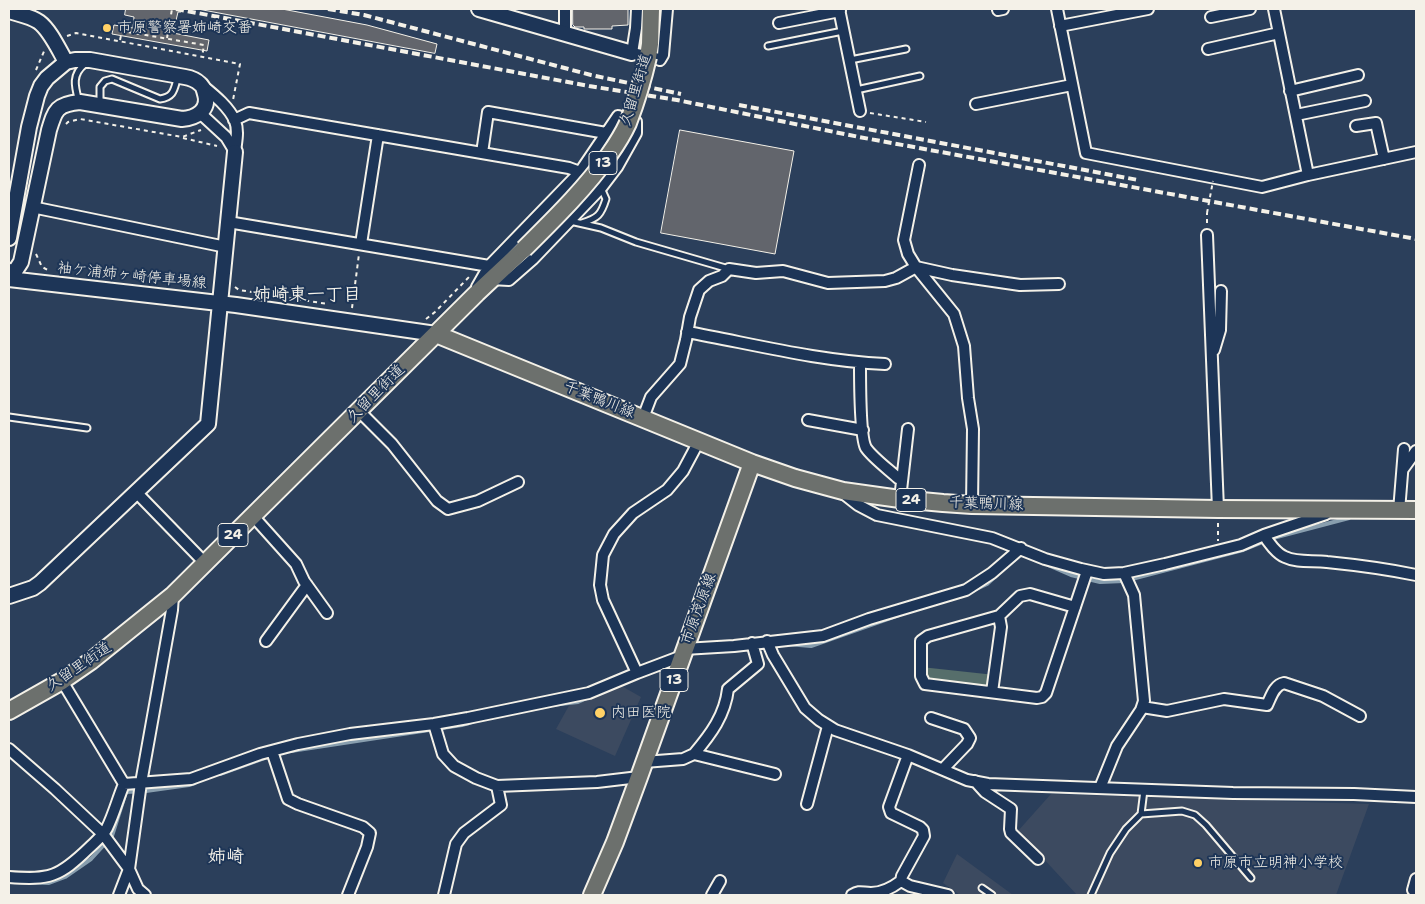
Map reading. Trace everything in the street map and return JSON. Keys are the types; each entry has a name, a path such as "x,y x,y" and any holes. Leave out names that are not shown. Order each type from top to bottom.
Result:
{"main road":[{"name":"久留里街道","path":"9,711 62,681 105,650 174,595 469,301 494,271 524,249 580,192 620,138 628,123 646,64 650,44 651,9"},
{"name":"千葉鴨川線","path":"436,334 752,463 795,478 842,491 900,500 972,505 1416,510"},
{"name":"市原茂原線","path":"592,895 615,842 752,463"}],"street":[{"path":"480,9 637,54 637,9"},
{"path":"564,33 565,9"},
{"path":"655,58 660,60 663,55 667,9"},
{"path":"1057,9 1086,153 1262,188 1308,175 1416,152"},
{"path":"1060,26 1148,9"},
{"path":"1211,17 1250,9"},
{"path":"1274,9 1308,175"},
{"path":"779,23 839,10 860,111"},
{"path":"9,11 40,23 66,62"},
{"path":"1208,49 1279,33"},
{"path":"9,238 10,219 37,96 47,78 66,62 90,60 194,79 215,97 234,120 237,138 235,152"},
{"path":"1290,91 1358,75"},
{"path":"9,279 21,262 49,130 58,108 67,103 80,102 182,119 191,118 204,109 206,94 202,85"},
{"path":"976,104 1072,85"},
{"path":"1296,115 1365,101"},
{"path":"482,153 488,112 606,133"},
{"path":"200,113 226,137 235,152"},
{"path":"234,120 249,113 569,168 580,172"},
{"path":"228,222 361,244 494,271 509,280 533,259 601,188 617,167 636,133 636,122 618,116 580,172 494,271"},
{"path":"1356,126 1376,122 1384,159"},
{"path":"361,244 378,135"},
{"name":"袖ケ浦姉ヶ崎停車場線","path":"9,279 220,303 235,152"},
{"path":"919,165 904,240 908,254 916,267 954,314 964,346 968,398 973,429 972,505"},
{"path":"32,207 226,247"},
{"path":"1207,235 1218,509"},
{"path":"643,418 651,397 680,364 698,290 709,280 722,276 729,270 756,273 783,271 828,283 885,281 896,278 916,267 952,275 1020,285 1059,284"},
{"path":"1212,357 1220,330 1221,292"},
{"path":"9,596 33,588 40,583 208,424 220,303 436,334"},
{"path":"688,332 827,359 885,364"},
{"path":"860,363 864,444 867,450 902,480"},
{"path":"359,411 392,444 437,501 448,509 478,501 518,482"},
{"path":"808,420 863,430"},
{"path":"900,500 908,429"},
{"path":"636,673 603,600 600,585 603,554 614,534 633,513 667,490 683,472 699,441"},
{"path":"1400,511 1404,449"},
{"path":"1403,470 1416,451"},
{"path":"842,491 858,505 877,516 992,538 1046,559 1104,574 1165,564 1241,545 1336,510"},
{"path":"136,492 205,563"},
{"path":"252,516 296,564 307,585 327,613"},
{"path":"1264,535 1283,557 1294,560 1324,561 1373,567 1416,575"},
{"path":"124,784 191,779 298,744 350,734 434,724 589,693 683,653 767,641 823,636 869,619 966,590 992,573 1021,548"},
{"path":"1075,607 1030,594 1020,596 999,616 928,636 922,640 921,676 925,684 1037,698 1042,697 1046,693 1075,607 1087,570"},
{"path":"1100,788 1117,746 1141,710 1144,701 1134,595 1124,572"},
{"path":"266,641 307,585"},
{"path":"119,895 129,869 141,783 174,595"},
{"path":"992,692 1001,627 999,616"},
{"path":"767,641 773,655 805,708 819,720 835,730 908,754 967,780 988,784 1144,790 1416,797"},
{"path":"434,724 443,754 454,766 476,778 497,786 597,782 694,754 715,728 726,702 728,689 758,664 752,644"},
{"path":"62,681 124,784"},
{"path":"1142,707 1167,711 1224,699 1266,706 1275,687 1284,683 1323,696 1360,716"},
{"path":"932,718 964,729 970,738 944,770"},
{"path":"807,804 828,726"},
{"path":"9,749 103,834 129,869 138,889 145,895"},
{"path":"272,751 288,799 363,827 370,833 367,847 348,895"},
{"path":"694,754 775,774"},
{"path":"852,895 858,892 881,892 901,881 924,836 923,830 920,827 891,813 889,806 908,754"},
{"path":"975,781 985,792 1011,809 1011,833 1038,859"},
{"path":"9,877 48,877 62,872 103,834 124,784"},
{"path":"444,895 456,844 464,833 501,805 497,786"},
{"path":"1413,890 1416,878"},
{"path":"712,895 720,881"},
{"path":"901,881 910,886 948,895"}],"lane":[{"path":"768,46 844,30"},
{"path":"850,60 906,49"},
{"path":"80,102 75,86 77,74 90,60"},
{"path":"100,106 100,88 105,81 112,80 160,99 167,98 172,94 178,75"},
{"path":"856,90 920,76"},
{"path":"581,224 594,220 603,209 606,199 601,188"},
{"path":"569,221 601,228 636,242 729,270"},
{"path":"9,417 87,428"},
{"path":"1142,814 1144,790"},
{"path":"1092,895 1110,852 1126,829 1142,814 1182,811 1195,815 1252,878"},
{"path":"982,888 992,895"}],"path":[{"path":"167,39 172,9"},
{"path":"120,41 122,31 204,45 202,57"},
{"path":"61,38 76,33 240,64 232,105"},
{"path":"860,111 926,122"},
{"path":"63,127 68,122 80,118 182,137 217,146"},
{"path":"182,137 205,129"},
{"path":"1207,213 1213,181"},
{"path":"352,308 361,244"},
{"path":"36,254 42,267 52,272"},
{"path":"420,319 427,319 469,277"},
{"path":"234,286 238,290 333,305"},
{"path":"1218,509 1218,551"}],"shaded area":[{"name":"内田医院","path":"618,684 641,697 615,756 556,729 576,693"},
{"name":"市原市立明神小学校","path":"1051,794 1369,804 1336,895 1077,895 1018,831"},
{"path":"957,854 1013,895 960,895 943,883"}],"green space":[{"path":"921,667 995,675 992,692 925,684"}],"building":[{"path":"126,9 182,9 181,12 178,12 173,33 209,40 207,51 112,34 114,25 133,28 134,17 125,15"},
{"path":"198,9 282,9 367,25 437,44 435,53"},
{"path":"573,9 628,9 628,25 612,26 612,29 584,29 584,27 575,27 573,25"},
{"path":"680,130 794,151 775,254 661,233"}],"waterway":[{"path":"1048,565 1071,575 1100,582 1124,581 1243,550 1273,538 1349,518"},
{"path":"970,592 987,584 997,575"},
{"path":"787,644 811,646 899,615"},
{"path":"552,705 578,702 589,697"},
{"path":"291,751 472,722"},
{"path":"220,774 270,756"},
{"path":"17,882 49,883 65,877 91,859 112,836 126,792 146,791 195,783"}],"railway":[{"path":"176,9 589,86 677,100 859,137 1416,239"},
{"path":"328,9 364,15 591,75 681,94"},
{"path":"739,105 1138,180"}],"place":[{"name":"市原警察署姉崎交番","path":"107,28"},
{"name":"内田医院","path":"600,713"},
{"name":"市原市立明神小学校","path":"1198,863"}],"district":[{"name":"姉崎東一丁目","path":"307,295"},
{"name":"姉崎","path":"226,857"}]}
